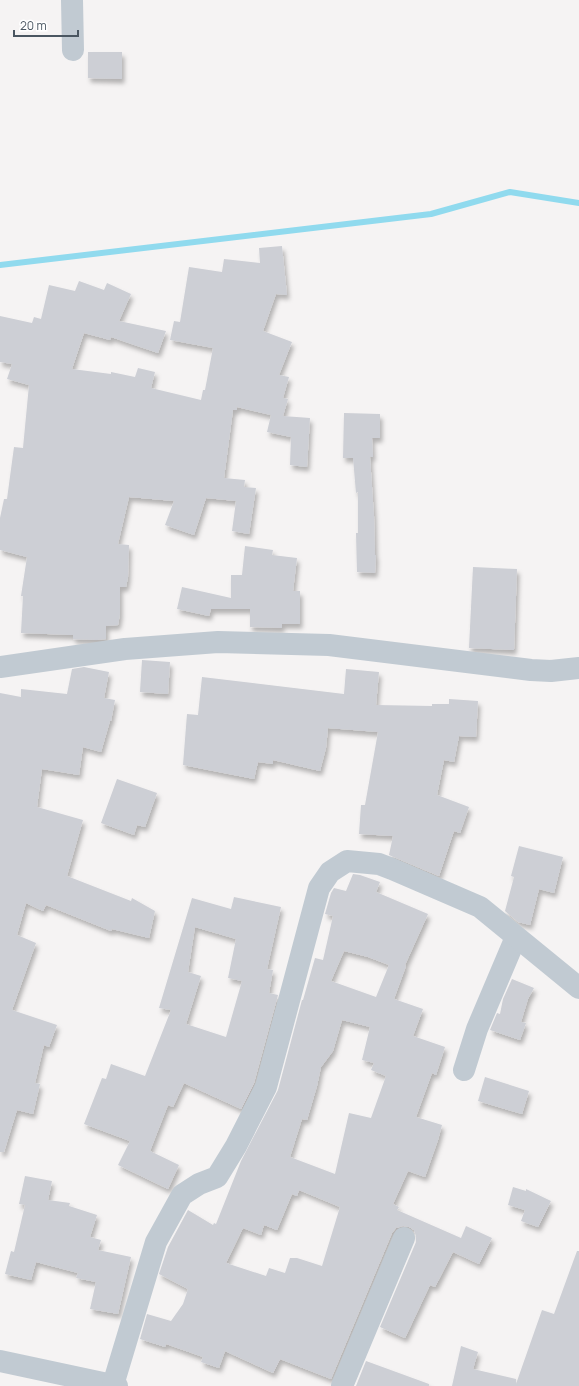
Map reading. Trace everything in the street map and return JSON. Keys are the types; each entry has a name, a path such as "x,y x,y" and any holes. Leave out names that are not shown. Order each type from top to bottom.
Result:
{"street":[{"path":"72,0 74,50"},
{"path":"0,667 125,649 218,642 329,645 531,670 551,671 579,668"},
{"path":"0,1360 115,1386 156,1242 182,1195 199,1184 217,1177 236,1146 266,1087 319,888 330,872 347,861 379,864 392,868 480,907 579,988"},
{"path":"464,1070 477,1029 516,937"},
{"path":"342,1386 404,1238"}],"building":[{"path":"88,52 122,52 122,79 88,78"},
{"path":"282,246 287,295 276,294 263,331 292,342 279,375 289,377 283,398 288,399 283,416 310,418 307,467 290,465 291,437 267,432 271,415 237,407 237,410 233,410 224,478 245,480 244,487 256,488 249,534 232,531 236,501 206,498 194,535 165,525 174,501 129,497 118,544 129,545 128,577 126,587 120,587 120,614 118,625 106,626 106,639 97,640 73,639 73,635 21,633 23,596 21,596 27,557 0,550 0,518 4,499 7,499 14,447 23,448 29,385 7,379 12,364 0,362 0,316 32,323 34,317 41,319 49,285 75,291 79,281 104,290 107,283 131,294 119,321 166,331 158,353 111,337 110,340 84,333 72,369 111,374 111,372 135,377 138,368 155,372 151,388 201,400 203,390 205,390 213,348 170,340 174,321 180,322 189,267 222,272 224,259 260,263 259,248"},
{"path":"344,413 380,414 380,438 372,438 373,457 370,457 376,555 375,573 357,572 356,533 358,533 358,492 356,493 353,458 343,458"},
{"path":"245,546 273,550 272,555 297,558 293,591 300,591 300,624 282,624 282,628 250,627 250,609 211,609 209,616 177,609 182,587 231,598 231,575 242,575"},
{"path":"473,567 517,569 514,650 469,648"},
{"path":"142,660 170,662 168,694 140,692"},
{"path":"84,667 109,672 104,698 115,700 111,721 101,752 83,747 79,775 42,769 37,807 83,820 67,876 131,901 132,898 155,911 149,938 112,929 111,931 46,905 43,911 26,903 17,935 36,943 12,1010 57,1025 49,1047 44,1045 35,1083 40,1084 33,1114 17,1110 4,1152 0,1152 0,693 21,697 21,689 67,694 72,669"},
{"path":"346,669 379,672 376,705 432,706 432,704 449,704 449,699 478,701 476,737 459,736 454,762 444,760 437,795 469,807 460,833 454,831 439,876 389,855 393,836 359,834 361,805 365,805 378,732 328,728 326,748 320,771 273,760 273,764 258,762 254,779 183,765 187,714 198,715 202,677 344,694"},
{"path":"117,779 157,793 145,827 137,825 134,835 101,823"},
{"path":"519,846 563,857 554,893 539,889 530,925 518,922 505,911 514,877 511,876"},
{"path":"353,874 360,875 380,882 376,892 428,914 405,965 406,966 394,999 423,1009 413,1036 445,1047 436,1075 432,1073 416,1117 442,1125 425,1177 408,1171 393,1204 399,1207 397,1210 461,1238 466,1226 492,1238 479,1264 453,1252 435,1287 430,1285 405,1338 380,1327 416,1242 414,1230 403,1226 396,1228 392,1233 331,1379 280,1359 273,1373 225,1351 219,1368 201,1362 203,1357 166,1344 165,1347 140,1339 147,1314 171,1321 183,1304 188,1289 159,1274 168,1247 188,1210 213,1225 214,1223 216,1224 241,1161 278,1090 315,958 323,960 333,916 325,914 331,893 334,888 346,891","holes":["344,951 368,957 389,965 376,997 331,981","342,1020 370,1027 362,1060 374,1063 371,1070 386,1076 371,1118 349,1113 335,1174 290,1157 302,1119 307,1120 321,1067 333,1051","299,1190 340,1207 322,1266 297,1258 290,1258 285,1273 269,1268 266,1276 226,1263 243,1228 261,1235 264,1225 277,1230 292,1194 297,1196"]},
{"path":"234,897 281,907 267,969 273,970 269,993 278,995 254,1083 241,1109 184,1083 173,1107 168,1105 150,1151 179,1165 168,1189 118,1165 130,1141 84,1124 102,1078 106,1079 111,1064 145,1076 171,1010 159,1008 192,898 231,909","holes":["195,927 236,939 228,978 242,981 226,1037 186,1024 201,976 188,972"]},
{"path":"512,979 534,988 528,999 521,1022 526,1023 520,1040 490,1030 497,1013 500,1014 503,999"},
{"path":"485,1077 529,1091 522,1114 478,1101"},
{"path":"25,1176 52,1181 48,1200 70,1203 69,1206 97,1215 90,1237 101,1240 98,1250 131,1257 118,1314 90,1309 96,1282 76,1278 78,1273 36,1262 31,1280 5,1274 11,1251 14,1252 25,1205 19,1204"},
{"path":"513,1187 526,1191 526,1189 551,1201 538,1227 521,1221 525,1210 508,1205"},
{"path":"577,1251 579,1251 579,1386 452,1386 461,1346 478,1352 473,1369 516,1379 516,1384 542,1310 554,1314"},
{"path":"366,1361 429,1384 429,1386 356,1386"}],"waterway":[{"path":"0,265 431,214 510,192 579,203"}]}
